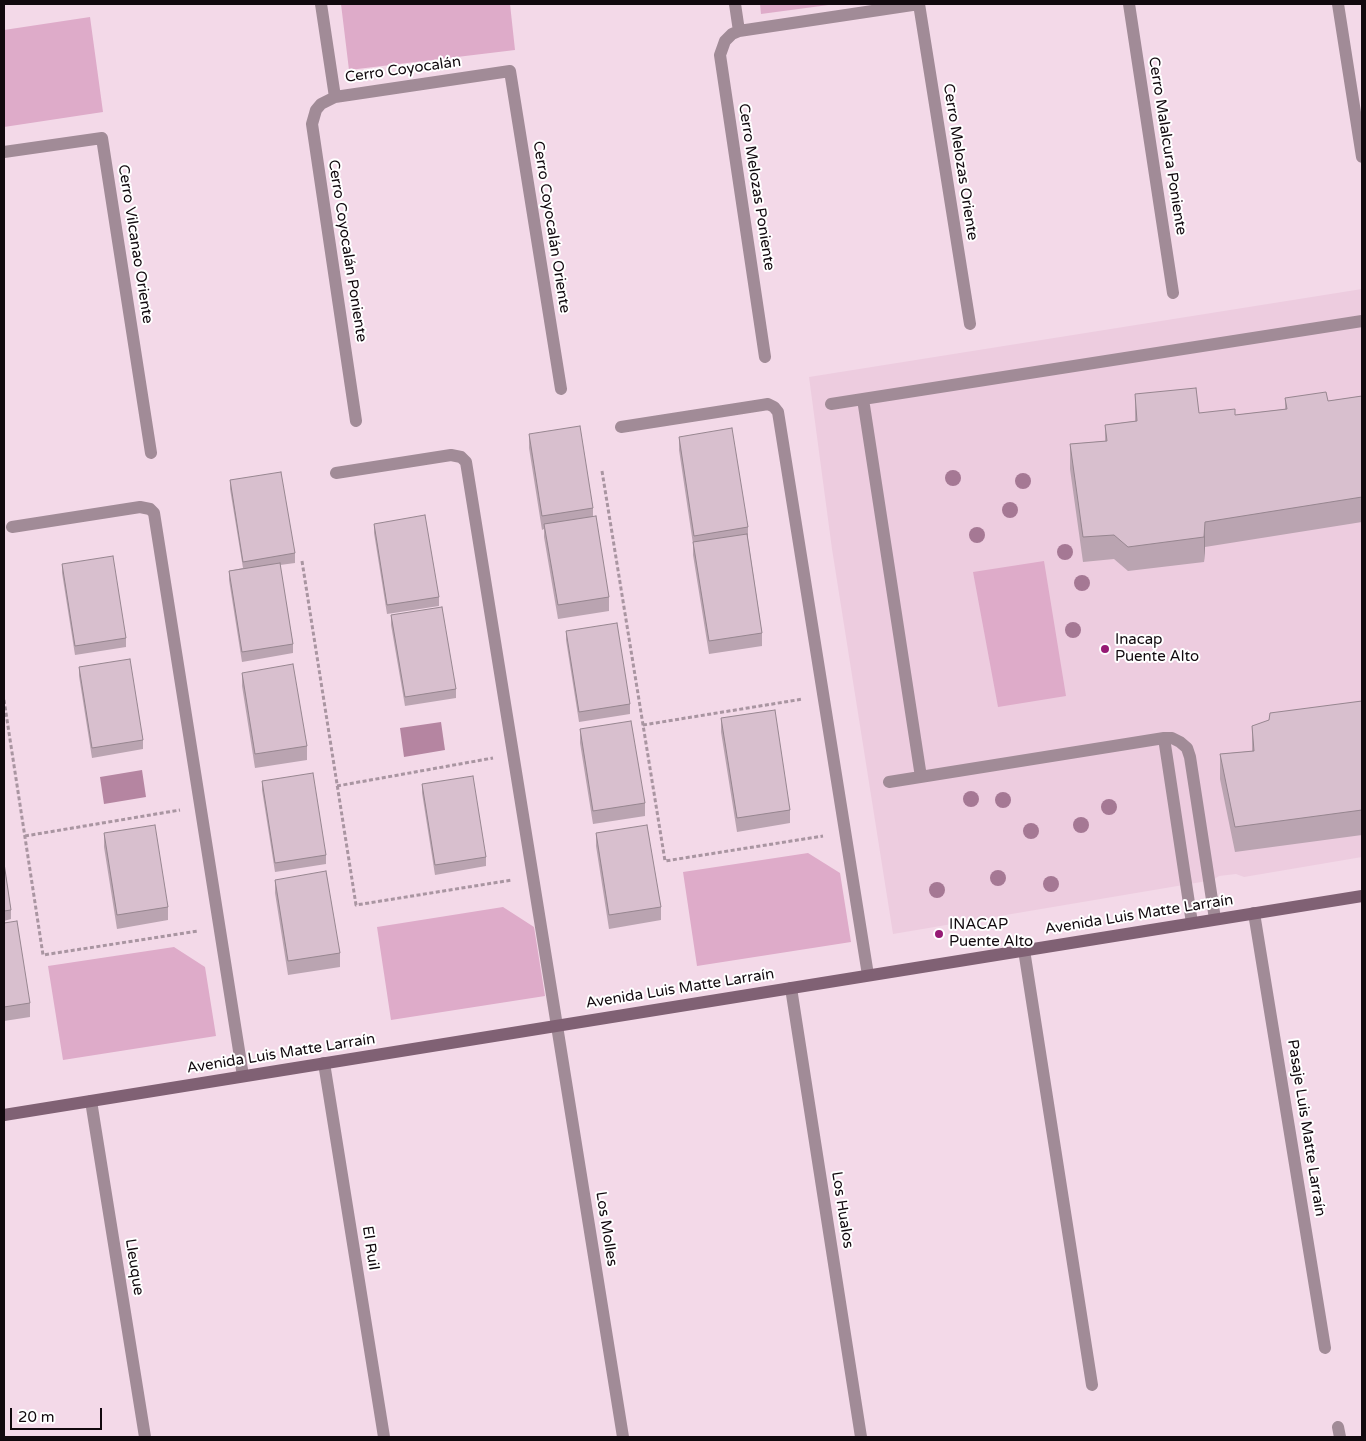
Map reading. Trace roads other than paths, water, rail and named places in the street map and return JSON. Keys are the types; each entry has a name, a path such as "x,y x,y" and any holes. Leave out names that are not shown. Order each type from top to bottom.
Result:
{"street":[{"name":"Cerro Coyocalán","path":"321,4 335,97 510,71"},
{"path":"735,4 739,31 919,4"},
{"name":"Cerro Melozas Oriente","path":"919,4 970,324"},
{"name":"Cerro Malalcura Poniente","path":"1129,4 1173,292"},
{"path":"1338,4 1362,156"},
{"name":"Cerro Melozas Poniente","path":"739,31 732,34 725,41 720,55 765,357"},
{"name":"Cerro Coyocalán Oriente","path":"510,71 560,388"},
{"name":"Cerro Coyocalán Poniente","path":"335,97 321,104 316,110 312,124 356,421"},
{"name":"Cerro Vilcanao Oriente","path":"4,152 102,138 151,453"},
{"path":"831,404 1362,321"},
{"path":"863,399 922,777"},
{"path":"621,427 768,404 774,406 778,412 868,975"},
{"name":"Los Molles","path":"336,473 451,455 461,457 466,462 622,1437"},
{"path":"12,527 140,507 150,509 154,513 243,1076"},
{"path":"1164,738 1192,923"},
{"path":"889,782 1172,738 1186,748 1190,757 1215,919"},
{"name":"Avenida Luis Matte Larraín","path":"4,1115 1362,896"},
{"name":"Pasaje Luis Matte Larraín","path":"1254,913 1325,1348"},
{"path":"1024,950 1092,1385"},
{"name":"Los Hualos","path":"791,988 861,1437"},
{"name":"El Ruil","path":"324,1063 384,1437"},
{"name":"Lleuque","path":"90,1101 145,1437"}],"place":[{"name":"Inacap Puente Alto","path":"1105,649"},
{"name":"INACAP Puente Alto","path":"939,934"}]}
